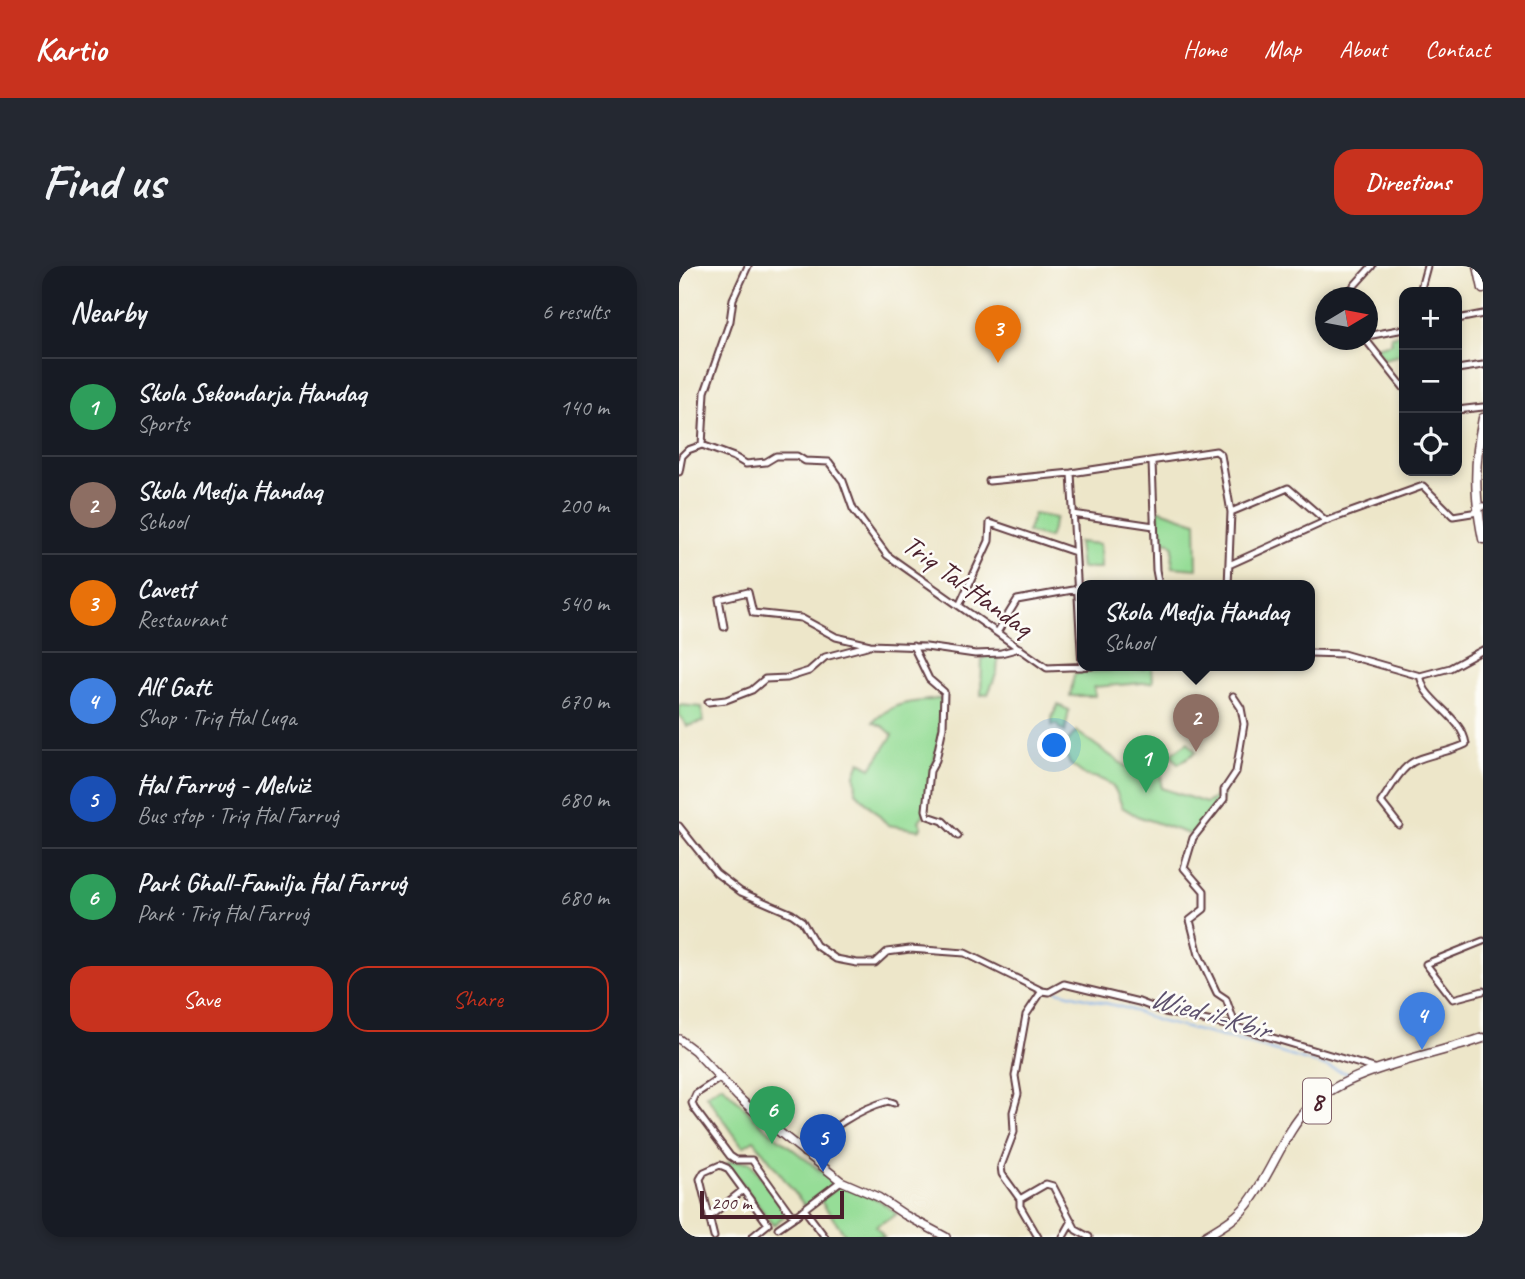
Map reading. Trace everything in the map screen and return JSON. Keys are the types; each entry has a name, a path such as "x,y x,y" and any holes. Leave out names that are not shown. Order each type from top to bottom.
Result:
{"highway":[{"path":"1478,266 1483,289"},
{"path":"1483,418 1477,449 1476,492 1481,509 1483,539"},
{"name":"8","path":"1204,1237 1236,1216 1251,1200 1293,1130 1310,1107 1331,1091 1377,1069 1482,1040"}],"main road":[{"path":"679,1039 748,1106 841,1181 878,1197 946,1237"}],"street":[{"path":"679,472 682,456 688,450 702,445 705,392 730,321 733,299 748,266"},
{"path":"1353,287 1372,266"},
{"path":"1421,287 1427,266"},
{"path":"1462,318 1483,314"},
{"path":"1378,335 1399,330"},
{"path":"1377,350 1399,376"},
{"path":"1462,368 1483,365"},
{"path":"1462,409 1481,407"},
{"name":"Triq Tal-Ħandaq","path":"702,445 746,464 766,462 776,456 797,456 805,461 829,462 842,481 852,509 887,555 1047,668 1077,667"},
{"path":"989,481 1071,473 1216,452 1221,454 1231,512 1228,580"},
{"path":"1152,462 1158,580"},
{"path":"1071,473 1077,580"},
{"path":"1229,565 1326,521 1423,486 1453,516 1481,509"},
{"path":"1231,512 1288,488 1326,521"},
{"path":"1073,514 1154,526"},
{"path":"960,606 989,541 990,523 1075,552"},
{"path":"998,631 1017,600 1077,589"},
{"path":"724,627 719,599 748,592 753,614 801,618 836,637 870,645 962,650 975,654 1001,653 1020,648"},
{"path":"708,702 726,700 751,690 765,679 787,678 809,671 825,657 870,645"},
{"path":"913,646 929,679 944,692 943,727 936,760 930,771 926,810 928,816 943,821 958,835"},
{"path":"1315,653 1343,654 1420,676 1450,668 1483,650"},
{"path":"1399,825 1381,802 1391,786 1412,763 1452,752 1466,744 1464,734 1426,691 1420,676"},
{"path":"1233,696 1241,708 1244,724 1236,772 1224,790 1224,799 1193,838 1184,868 1204,891 1204,909 1190,920 1199,955 1217,993 1226,999 1236,1027"},
{"path":"679,826 716,873 741,892 802,921 816,945 836,960 875,963 887,952 910,949 965,953 1046,991"},
{"path":"1483,941 1426,964 1453,999 1483,991"},
{"path":"1038,1237 1020,1206 1020,1199 1002,1174 1001,1167 1014,1132 1013,1112 1018,1094 1015,1076 1026,1015 1046,991 1063,984 1139,1002 1165,1012 1236,1027 1377,1069"},
{"path":"720,1078 696,1094 692,1103 694,1108 730,1156 736,1160 752,1160 790,1213 797,1215"},
{"path":"804,1153 821,1136 869,1108 888,1101 894,1104"},
{"path":"714,1237 701,1176 720,1165 727,1168 768,1224 752,1237"},
{"path":"778,1228 841,1181"},
{"path":"1020,1199 1046,1184 1053,1186 1076,1230 1089,1237"},
{"path":"709,1217 743,1190"},
{"path":"804,1209 825,1237"},
{"path":"1063,1237 1072,1221"}],"green space":[{"path":"1399,334 1399,355 1384,359 1377,350 1378,346 1392,343 1391,336"},
{"path":"1158,509 1196,522 1197,569 1172,567 1173,546 1163,541 1159,532"},
{"path":"1034,514 1056,518 1049,538 1027,532"},
{"path":"1078,542 1100,544 1101,568 1081,568"},
{"path":"995,655 998,659 997,672 988,694 981,695 982,658"},
{"path":"1152,671 1153,682 1094,687 1095,696 1070,696 1074,675 1081,672"},
{"path":"942,698 940,732 924,814 919,821 922,826 919,830 888,825 856,792 855,775 860,762 871,768 893,735 873,722 898,705"},
{"path":"679,705 702,707 703,722 687,726 679,715"},
{"path":"1058,705 1069,710 1065,732 1057,724 1052,726 1052,717"},
{"path":"1076,731 1128,768 1145,768 1158,757 1162,763 1161,788 1206,803 1222,788 1223,799 1192,835 1137,816 1122,807 1111,785 1086,776 1070,764 1063,748"},
{"path":"1188,742 1196,752 1178,764 1171,754"},
{"path":"722,1085 762,1125 836,1183 805,1206 754,1140 743,1147 706,1095"},
{"path":"750,1162 787,1214 773,1225 727,1163"},
{"path":"840,1185 879,1200 897,1214 876,1226 884,1237 847,1237 820,1200"}],"waterway":[{"name":"Wied il-Kbir","path":"1057,991 1129,1009 1158,1021 1248,1043 1350,1074"}],"place":[{"name":"Cavett","path":"998,363"},
{"name":"Skola Medja Ħandaq","path":"1196,752"},
{"name":"Skola Sekondarja Ħandaq","path":"1146,793"},
{"name":"Alf Gatt","path":"1422,1050"},
{"name":"Park Għall-Familja Ħal Farruġ","path":"772,1144"},
{"name":"Ħal Farruġ - Melviż","path":"823,1172"}]}
